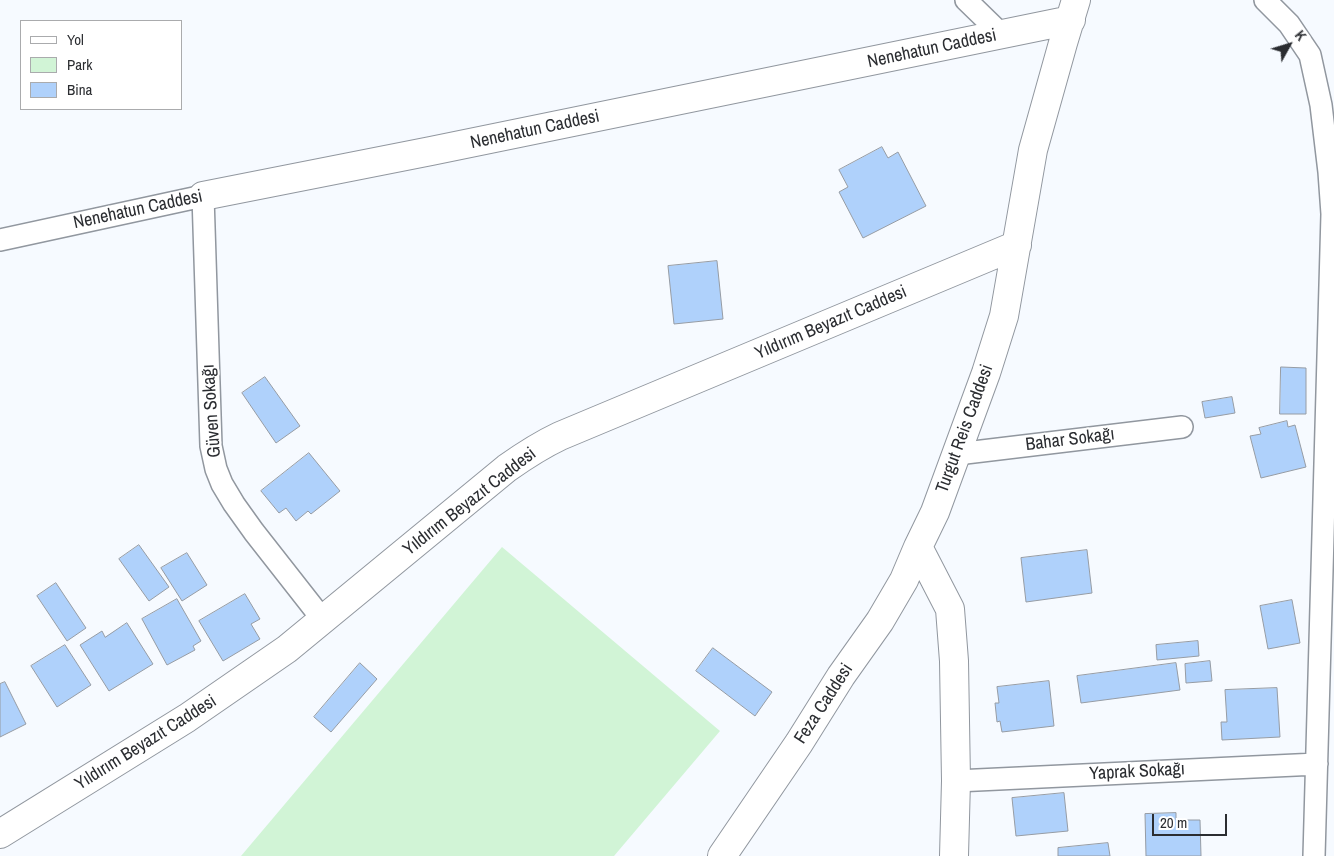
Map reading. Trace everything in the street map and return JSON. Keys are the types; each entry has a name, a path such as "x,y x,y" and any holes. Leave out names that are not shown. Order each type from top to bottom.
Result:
{"street":[{"path":"966,0 1001,34"},
{"path":"1265,0 1289,24 1310,55 1321,105 1332,214 1314,856"},
{"name":"Nenehatun Caddesi","path":"0,240 204,196 1001,34 1073,10"},
{"name":"Turgut Reis Caddesi","path":"918,547 935,512 957,454 989,365 1004,316 1033,150 1062,43 1073,10"},
{"name":"Güven Sokağı","path":"204,196 211,446 216,468 222,484 239,511 323,620"},
{"name":"Yıldırım Beyazıt Caddesi","path":"0,834 187,718 287,649 508,468 544,444 1017,245"},
{"name":"Bahar Sokağı","path":"957,454 1182,427"},
{"path":"918,547 950,609 954,661 956,781 954,856"},
{"name":"Feza Caddesi","path":"722,856 799,743 841,676 880,621 904,580 918,547"},
{"name":"Yaprak Sokağı","path":"956,781 1317,764"}],"green space":[{"path":"502,547 720,731 614,856 241,856"}],"building":[{"path":"882,147 888,158 898,152 926,206 863,238 839,192 848,187 839,170"},
{"path":"717,261 723,319 674,324 668,266"},
{"path":"1281,367 1306,368 1306,414 1280,414"},
{"path":"265,377 300,426 276,443 242,393"},
{"path":"1232,397 1235,413 1205,418 1202,402"},
{"path":"1287,421 1288,427 1295,425 1306,467 1261,478 1250,436 1261,434 1259,428"},
{"path":"309,453 340,491 311,514 308,511 296,521 286,508 279,513 261,491"},
{"path":"139,545 169,587 149,601 119,559"},
{"path":"1087,550 1092,593 1026,602 1021,558"},
{"path":"187,553 207,585 182,601 161,568"},
{"path":"56,583 86,628 67,641 37,596"},
{"path":"245,594 260,619 251,624 260,639 223,661 199,621"},
{"path":"177,599 201,641 193,646 195,650 167,665 142,619"},
{"path":"1292,600 1300,643 1268,649 1260,606"},
{"path":"127,623 153,664 109,691 80,645 102,631 105,637"},
{"path":"1198,641 1199,656 1157,660 1156,645"},
{"path":"65,645 91,685 57,707 31,666"},
{"path":"713,648 772,692 755,716 696,671"},
{"path":"1210,661 1212,681 1186,683 1185,664"},
{"path":"360,663 377,679 331,732 314,717"},
{"path":"1176,663 1180,690 1081,703 1077,676"},
{"path":"1049,681 1054,726 1002,732 1000,721 997,722 995,703 999,703 997,687"},
{"path":"5,682 26,724 0,737 0,684"},
{"path":"1277,688 1280,737 1222,740 1221,722 1227,722 1225,690"},
{"path":"1064,793 1068,831 1016,836 1012,798"},
{"path":"1176,813 1176,820 1200,820 1201,856 1146,856 1145,814"},
{"path":"1108,843 1110,856 1058,856 1058,848"}]}
